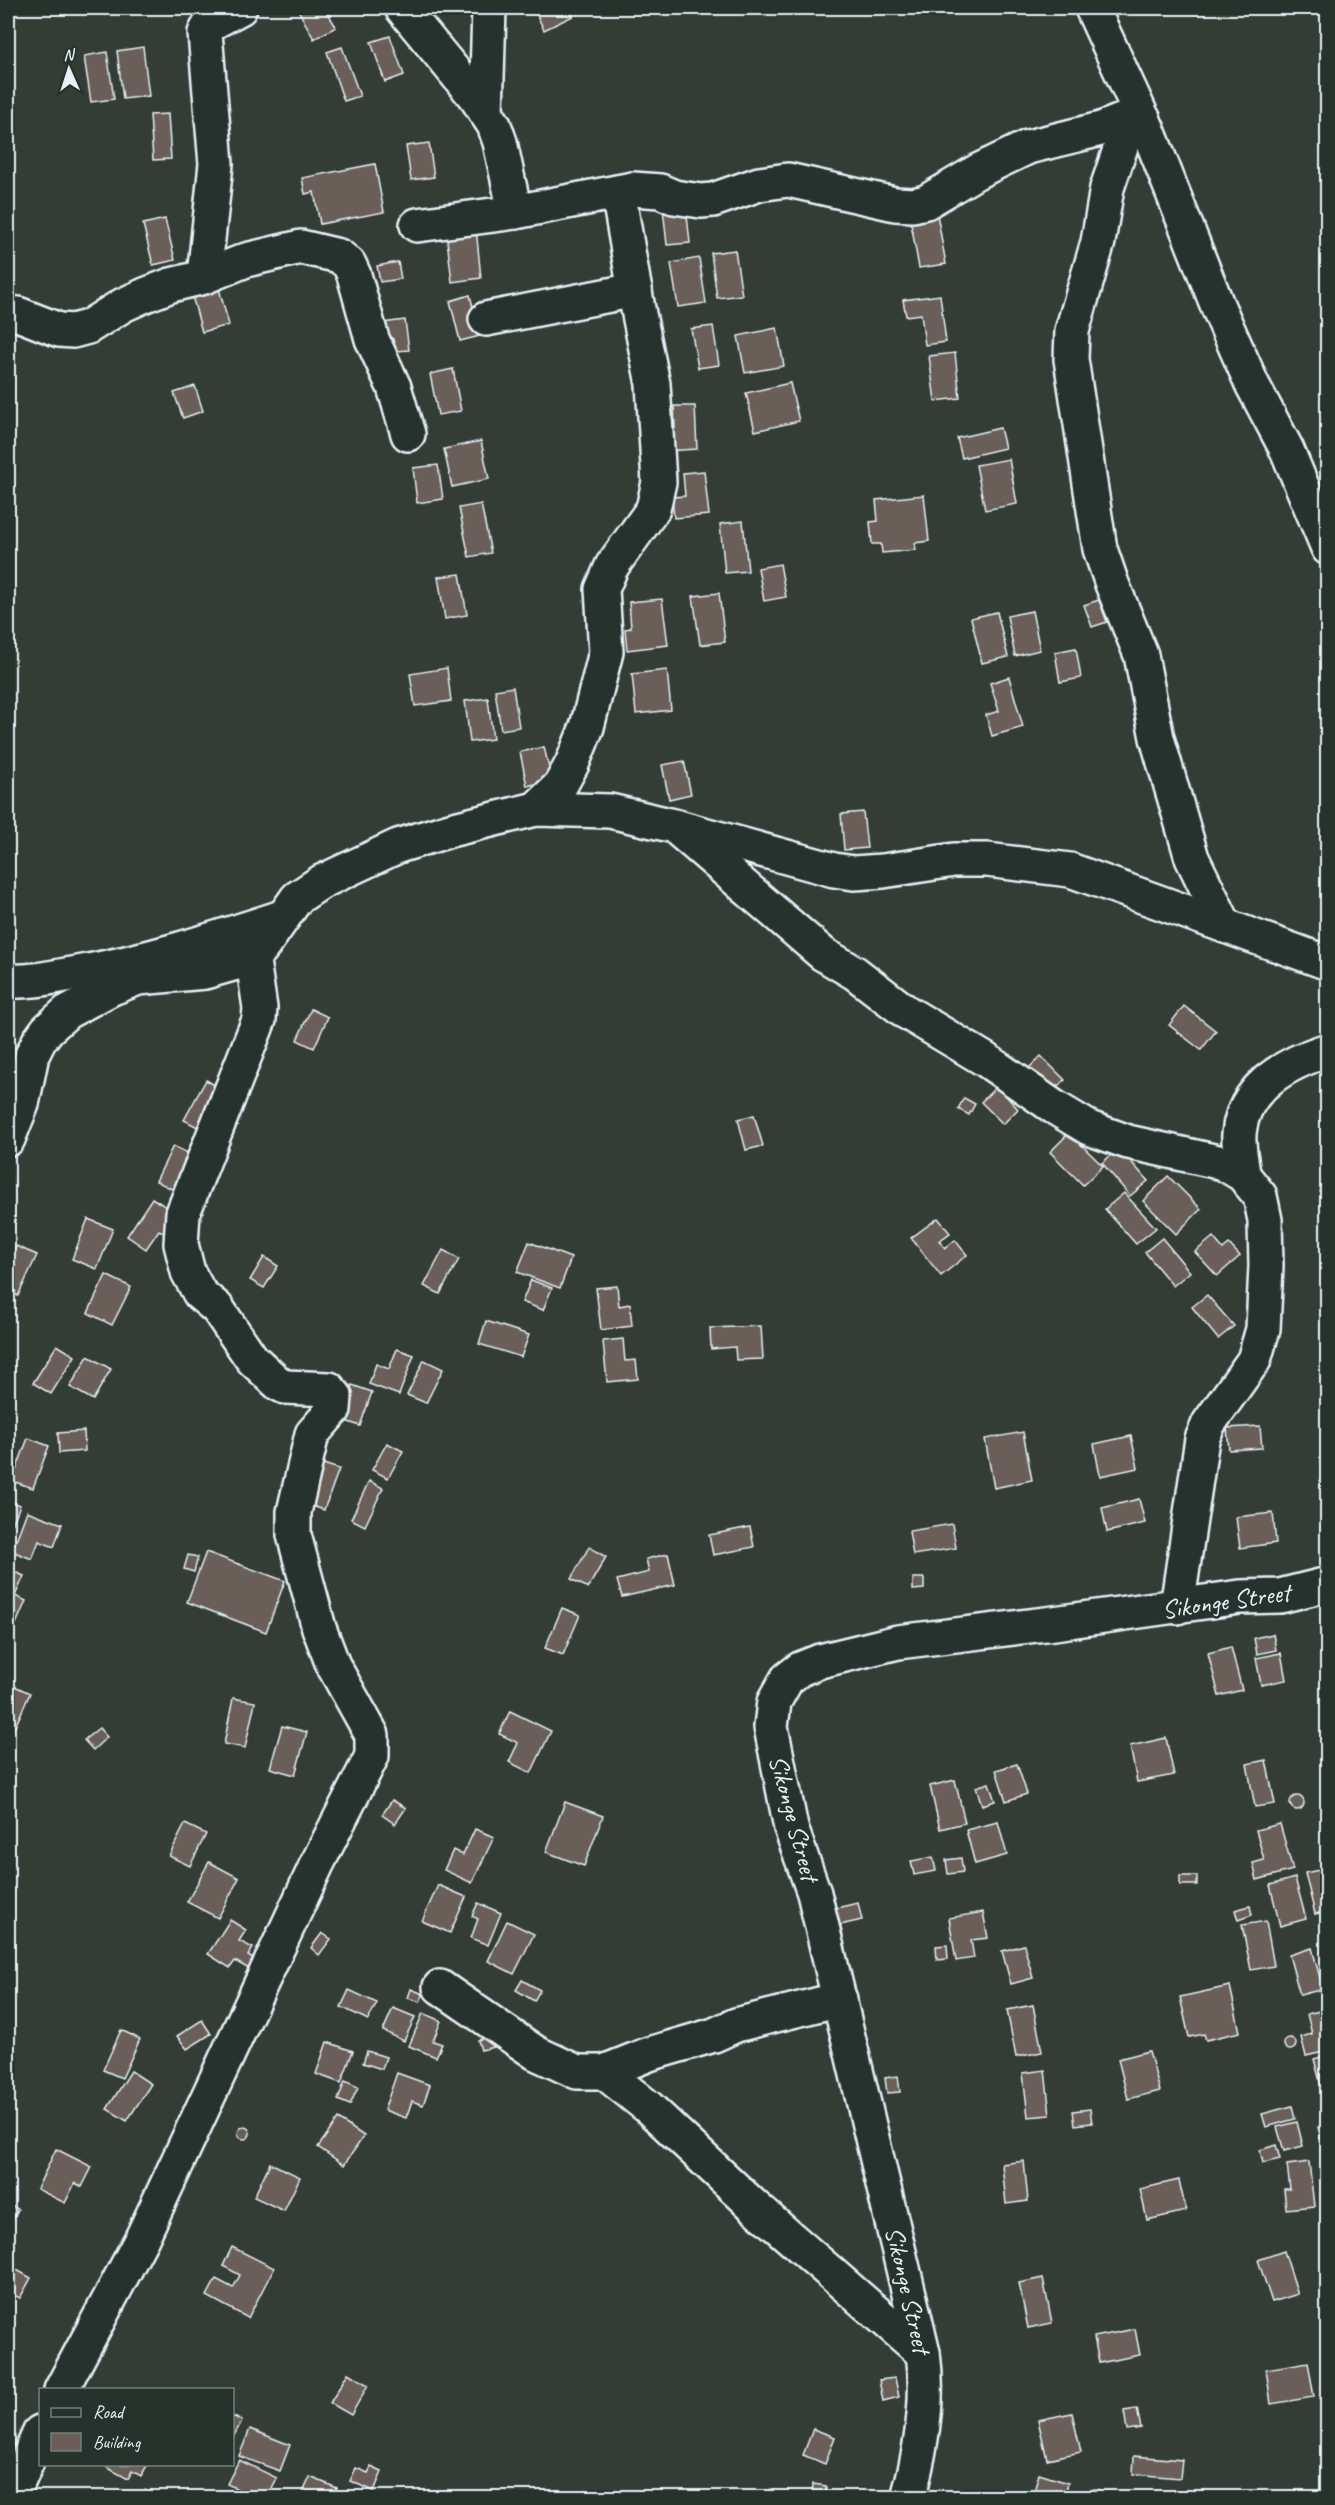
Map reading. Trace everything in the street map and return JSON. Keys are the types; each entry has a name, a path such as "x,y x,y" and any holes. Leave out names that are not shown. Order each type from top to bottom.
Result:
{"street":[{"path":"204,277 216,164 205,33 210,24 240,8"},
{"path":"402,8 486,113 500,142 515,212"},
{"path":"486,113 489,8"},
{"path":"1092,8 1218,307 1252,384 1287,450 1328,548"},
{"path":"417,225 515,212 618,192 648,189 701,201 713,200 759,184 788,180 885,202 913,205 926,202 978,171 1028,147 1137,119"},
{"path":"1137,119 1107,188 1098,242 1072,331 1071,359 1100,549 1141,655 1157,738 1192,858 1225,926"},
{"path":"536,809 560,786 588,727 606,652 602,589 612,566 653,509 659,482 652,384 618,192"},
{"path":"8,313 18,314 59,330 73,331 88,327 123,305 145,295 171,285 204,277 246,260 301,248 339,256 349,264 372,339 394,387 408,434"},
{"path":"486,319 635,290"},
{"path":"8,1139 22,1104 32,1056 47,1030 67,1011 112,988 138,978 205,972 240,962 261,949 297,898 321,882 398,846 450,830 536,809 610,811 834,870 854,873 965,860 1006,862 1070,870 1328,963"},
{"path":"674,826 823,954 855,973 906,1012 986,1060 1054,1107 1089,1128 1128,1142 1223,1163 1243,1175 1260,1196 1265,1220 1266,1266 1263,1329 1254,1360 1209,1423 1202,1439 1197,1458 1177,1607"},
{"path":"8,981 32,982 117,967 184,950 282,917"},
{"path":"62,2388 142,2238 317,1864 372,1756 372,1735 333,1665 319,1628 294,1535 294,1512 312,1434 334,1409 335,1396 328,1389 291,1388 279,1384 252,1359 217,1308 200,1294 183,1258 181,1228 183,1213 259,1020 260,1008 252,954"},
{"path":"1243,1175 1239,1135 1243,1113 1256,1089 1278,1071 1328,1050"},
{"name":"Sikonge Street","path":"908,2498 916,2472 925,2407 926,2376 923,2353 814,1893 791,1828 771,1727 774,1702 787,1679 800,1669 820,1661 898,1642 1240,1597 1280,1596 1328,1584"},
{"path":"440,1987 536,2053 577,2072 604,2072 649,2054 714,2035 736,2025 840,1999"},
{"path":"604,2072 648,2107 747,2200 923,2353"},
{"path":"11,2498 39,2434"}],"building":[{"path":"297,8 325,8 336,27 314,39"},
{"path":"547,8 569,8 573,16 544,30 536,13"},
{"path":"390,36 404,75 385,82 371,42"},
{"path":"143,47 149,96 123,99 117,51"},
{"path":"342,47 360,96 344,101 327,52"},
{"path":"107,52 114,99 91,102 84,56"},
{"path":"168,114 171,159 153,160 150,115"},
{"path":"429,143 434,177 411,180 406,146"},
{"path":"375,164 384,212 320,224 314,192 305,194 302,178"},
{"path":"686,206 690,243 667,245 663,208"},
{"path":"937,214 946,264 919,268 910,218"},
{"path":"165,219 175,260 153,265 143,224"},
{"path":"476,228 481,278 452,282 446,231"},
{"path":"735,250 742,295 717,298 711,253"},
{"path":"699,258 706,303 678,307 671,263"},
{"path":"398,262 401,279 380,282 377,266"},
{"path":"218,285 229,325 202,332 191,292"},
{"path":"470,295 480,336 460,341 450,301"},
{"path":"940,295 946,342 925,345 921,314 906,316 903,300"},
{"path":"405,320 409,350 395,351 393,339 384,340 382,323"},
{"path":"713,326 719,365 698,368 691,329"},
{"path":"777,328 784,366 745,373 738,336"},
{"path":"955,353 960,398 935,401 929,356"},
{"path":"453,369 461,411 438,415 430,374"},
{"path":"790,383 799,421 755,431 746,393"},
{"path":"195,386 203,411 183,418 174,393"},
{"path":"674,406 695,406 697,449 666,451 665,428 675,428"},
{"path":"1000,428 1005,448 962,458 957,438"},
{"path":"481,441 489,479 452,487 444,449"},
{"path":"1009,459 1017,504 985,510 976,465"},
{"path":"438,465 443,499 417,503 413,468"},
{"path":"704,471 709,515 674,518 672,497 685,496 683,473"},
{"path":"924,495 929,541 915,543 916,550 882,553 881,544 872,544 870,522 878,521 876,500"},
{"path":"481,504 491,553 469,557 459,508"},
{"path":"743,521 748,571 725,573 720,524"},
{"path":"780,564 786,597 764,601 758,568"},
{"path":"460,574 467,615 445,619 438,577"},
{"path":"719,593 725,642 700,645 693,596"},
{"path":"662,599 668,645 627,650 625,629 631,628 629,602"},
{"path":"1099,600 1107,622 1092,627 1084,605"},
{"path":"1032,611 1040,650 1015,656 1007,616"},
{"path":"997,612 1008,657 982,663 971,618"},
{"path":"1076,648 1081,678 1060,682 1055,652"},
{"path":"447,668 451,701 415,706 410,674"},
{"path":"667,670 671,710 636,714 632,674"},
{"path":"1009,677 1023,727 992,736 986,715 999,711 990,683"},
{"path":"513,687 519,727 501,730 495,690"},
{"path":"488,698 493,739 470,742 465,701"},
{"path":"544,747 552,780 527,786 520,752"},
{"path":"684,761 691,794 669,799 662,765"},
{"path":"863,812 867,848 844,850 841,814"},
{"path":"1184,1006 1216,1031 1201,1050 1169,1025"},
{"path":"311,1009 328,1017 314,1048 297,1040"},
{"path":"1041,1056 1065,1080 1049,1095 1026,1071"},
{"path":"206,1080 229,1093 207,1132 184,1120"},
{"path":"997,1086 1018,1109 1003,1124 981,1102"},
{"path":"964,1098 975,1104 969,1115 958,1109"},
{"path":"754,1115 763,1146 746,1150 738,1119"},
{"path":"1069,1133 1103,1166 1083,1185 1050,1152"},
{"path":"173,1146 198,1158 180,1193 156,1181"},
{"path":"1119,1148 1148,1181 1130,1196 1102,1163"},
{"path":"1168,1176 1201,1209 1176,1234 1143,1201"},
{"path":"1124,1193 1156,1228 1136,1244 1105,1209"},
{"path":"152,1198 179,1215 166,1235 159,1230 146,1249 127,1236"},
{"path":"938,1218 950,1233 939,1241 945,1248 955,1240 967,1255 941,1276 911,1238"},
{"path":"88,1219 113,1229 97,1269 72,1259"},
{"path":"1213,1237 1223,1249 1229,1244 1240,1256 1217,1276 1195,1252"},
{"path":"1162,1238 1190,1272 1173,1286 1145,1252"},
{"path":"529,1242 571,1258 560,1288 517,1272"},
{"path":"16,1246 37,1255 18,1296 8,1291 8,1265"},
{"path":"443,1250 459,1259 440,1294 424,1286"},
{"path":"264,1257 278,1266 264,1288 250,1280"},
{"path":"106,1275 131,1287 112,1325 88,1313"},
{"path":"531,1280 552,1288 543,1310 522,1302"},
{"path":"617,1286 619,1306 630,1304 632,1326 601,1330 596,1288"},
{"path":"1207,1295 1234,1326 1218,1339 1192,1307"},
{"path":"486,1321 529,1335 521,1357 479,1344"},
{"path":"761,1326 763,1359 736,1360 735,1347 711,1349 710,1328"},
{"path":"623,1339 625,1361 636,1360 638,1379 607,1382 603,1341"},
{"path":"57,1345 75,1356 51,1394 33,1383"},
{"path":"397,1349 414,1355 399,1395 369,1384 376,1364 389,1369"},
{"path":"88,1356 111,1369 93,1400 70,1387"},
{"path":"424,1360 443,1369 426,1403 407,1395"},
{"path":"352,1385 372,1392 360,1426 340,1419"},
{"path":"1260,1426 1262,1448 1229,1450 1227,1428"},
{"path":"84,1431 85,1451 59,1453 58,1433"},
{"path":"1023,1432 1032,1480 994,1488 985,1439"},
{"path":"1131,1436 1138,1468 1100,1476 1094,1444"},
{"path":"28,1438 49,1446 33,1488 12,1481"},
{"path":"387,1443 403,1451 388,1478 372,1470"},
{"path":"317,1462 339,1469 324,1510 303,1503"},
{"path":"369,1481 383,1488 365,1526 351,1519"},
{"path":"1139,1499 1145,1523 1107,1532 1102,1508"},
{"path":"8,1500 20,1505 8,1535"},
{"path":"27,1511 62,1524 54,1547 39,1541 32,1559 12,1551"},
{"path":"1273,1513 1276,1543 1240,1548 1236,1517"},
{"path":"952,1524 956,1548 913,1555 909,1531"},
{"path":"750,1527 754,1547 713,1555 709,1535"},
{"path":"589,1547 606,1557 588,1588 571,1579"},
{"path":"206,1552 285,1581 266,1632 187,1602"},
{"path":"668,1554 675,1585 622,1597 617,1580 649,1572 646,1559"},
{"path":"188,1555 198,1557 194,1572 184,1569"},
{"path":"8,1569 24,1576 15,1596 26,1601 16,1624 8,1620"},
{"path":"913,1578 924,1578 924,1589 913,1590"},
{"path":"562,1608 580,1615 563,1655 545,1648"},
{"path":"1273,1634 1276,1650 1257,1654 1254,1638"},
{"path":"1231,1647 1242,1690 1219,1696 1208,1653"},
{"path":"1281,1653 1286,1680 1261,1685 1256,1658"},
{"path":"8,1683 30,1693 10,1738 8,1737"},
{"path":"233,1698 255,1702 245,1748 224,1744"},
{"path":"510,1711 551,1731 531,1773 509,1762 518,1743 499,1734"},
{"path":"282,1726 307,1732 295,1775 270,1768"},
{"path":"99,1728 107,1737 93,1750 84,1740"},
{"path":"1166,1738 1174,1775 1137,1782 1130,1746"},
{"path":"1266,1760 1275,1804 1255,1807 1247,1764"},
{"path":"1017,1764 1027,1794 1006,1801 996,1770"},
{"path":"955,1780 965,1823 940,1829 930,1786"},
{"path":"989,1783 995,1801 982,1805 976,1787"},
{"path":"1294,1796 1300,1796 1304,1803 1300,1810 1294,1810 1290,1806 1290,1800"},
{"path":"392,1800 406,1808 395,1824 382,1815"},
{"path":"565,1802 603,1816 584,1866 546,1852"},
{"path":"998,1822 1007,1855 975,1864 966,1830"},
{"path":"185,1824 206,1834 190,1866 169,1856"},
{"path":"1280,1824 1293,1870 1257,1880 1253,1863 1264,1860 1256,1830"},
{"path":"475,1829 494,1837 472,1883 444,1870 453,1850 463,1855"},
{"path":"933,1857 936,1871 914,1875 911,1861"},
{"path":"961,1858 963,1872 948,1874 946,1860"},
{"path":"209,1862 239,1878 218,1918 187,1902"},
{"path":"1328,1868 1328,1911 1315,1914 1305,1873"},
{"path":"1180,1876 1197,1876 1197,1885 1180,1885"},
{"path":"1295,1878 1306,1919 1280,1926 1270,1885"},
{"path":"438,1885 466,1897 450,1933 422,1921"},
{"path":"478,1903 501,1913 488,1945 471,1938 478,1919 472,1916"},
{"path":"858,1903 862,1920 836,1926 832,1909"},
{"path":"1250,1906 1252,1915 1238,1920 1235,1910"},
{"path":"983,1912 988,1938 971,1940 974,1958 956,1961 949,1918"},
{"path":"230,1920 246,1930 239,1941 253,1948 248,1956 255,1960 249,1969 235,1961 230,1968 208,1954"},
{"path":"507,1921 534,1934 514,1974 488,1961"},
{"path":"1266,1921 1274,1966 1251,1970 1242,1925"},
{"path":"322,1933 331,1939 319,1955 311,1948"},
{"path":"947,1945 948,1959 937,1960 936,1946"},
{"path":"1024,1945 1033,1978 1011,1984 1002,1951"},
{"path":"1312,1948 1323,1989 1300,1995 1289,1955"},
{"path":"522,1980 540,1990 534,2001 516,1990"},
{"path":"1230,1986 1240,2032 1206,2040 1204,2034 1189,2037 1180,1997"},
{"path":"411,1989 423,1994 420,2002 408,1998"},
{"path":"349,1990 377,2003 368,2020 341,2007"},
{"path":"1033,2005 1042,2052 1016,2057 1007,2010"},
{"path":"393,2008 415,2017 404,2041 383,2031"},
{"path":"1328,2009 1328,2051 1306,2056 1301,2037 1312,2034 1307,2014"},
{"path":"423,2013 441,2021 433,2041 442,2044 436,2057 409,2046"},
{"path":"202,2020 211,2034 187,2049 177,2036"},
{"path":"121,2030 140,2039 122,2078 103,2070"},
{"path":"492,2036 494,2047 481,2050 478,2040"},
{"path":"1290,2038 1296,2044 1290,2050 1284,2044"},
{"path":"327,2042 353,2051 341,2083 316,2074"},
{"path":"367,2051 386,2057 382,2069 363,2063"},
{"path":"1149,2051 1160,2091 1128,2099 1118,2059"},
{"path":"1328,2055 1328,2099 1325,2100 1314,2059"},
{"path":"1045,2070 1050,2115 1028,2117 1023,2073"},
{"path":"131,2071 151,2084 127,2121 107,2109"},
{"path":"397,2073 430,2085 423,2105 412,2101 406,2118 384,2110"},
{"path":"898,2076 900,2092 887,2093 885,2078"},
{"path":"345,2081 358,2087 350,2105 338,2100"},
{"path":"1292,2106 1295,2119 1266,2127 1262,2114"},
{"path":"1090,2109 1092,2123 1075,2125 1073,2111"},
{"path":"338,2119 364,2136 344,2165 318,2147"},
{"path":"1297,2122 1303,2146 1284,2151 1277,2127"},
{"path":"1328,2124 1328,2146 1323,2147 1318,2127"},
{"path":"246,2127 250,2133 246,2139 242,2139 238,2131"},
{"path":"1276,2145 1280,2159 1263,2163 1260,2150"},
{"path":"56,2149 92,2167 82,2187 75,2183 65,2203 37,2189"},
{"path":"1024,2161 1028,2201 1006,2204 1002,2164"},
{"path":"1309,2162 1314,2206 1286,2209 1284,2189 1290,2189 1287,2165"},
{"path":"270,2163 300,2177 284,2211 254,2197"},
{"path":"1179,2180 1186,2211 1147,2220 1140,2189"},
{"path":"8,2204 18,2209 8,2233"},
{"path":"232,2247 274,2268 248,2318 207,2296 216,2279 233,2288 240,2275 223,2266"},
{"path":"1284,2251 1298,2294 1272,2302 1258,2260"},
{"path":"8,2265 31,2278 20,2298 14,2295 8,2307"},
{"path":"1043,2278 1052,2323 1028,2328 1019,2283"},
{"path":"1135,2329 1140,2355 1099,2363 1094,2337"},
{"path":"1308,2362 1314,2397 1271,2404 1266,2369"},
{"path":"348,2373 368,2385 351,2415 330,2403"},
{"path":"895,2378 899,2397 883,2401 879,2380"},
{"path":"1137,2409 1141,2428 1127,2430 1124,2411"},
{"path":"1072,2413 1081,2452 1047,2459 1038,2420"},
{"path":"234,2417 242,2421 234,2435"},
{"path":"250,2429 290,2445 280,2471 239,2456"},
{"path":"813,2429 835,2437 825,2464 803,2455"},
{"path":"1134,2456 1182,2460 1180,2478 1133,2474"},
{"path":"239,2460 277,2478 267,2498 256,2498 227,2484"},
{"path":"147,2466 141,2476 132,2471 128,2479 106,2467"},
{"path":"371,2467 382,2472 374,2491 350,2481 356,2468 368,2473"},
{"path":"1039,2474 1068,2483 1064,2498 1032,2498"},
{"path":"310,2477 337,2488 333,2498 301,2497"},
{"path":"813,2484 826,2486 825,2498 812,2498"},
{"path":"1094,2489 1114,2494 1113,2498 1092,2498"}]}
